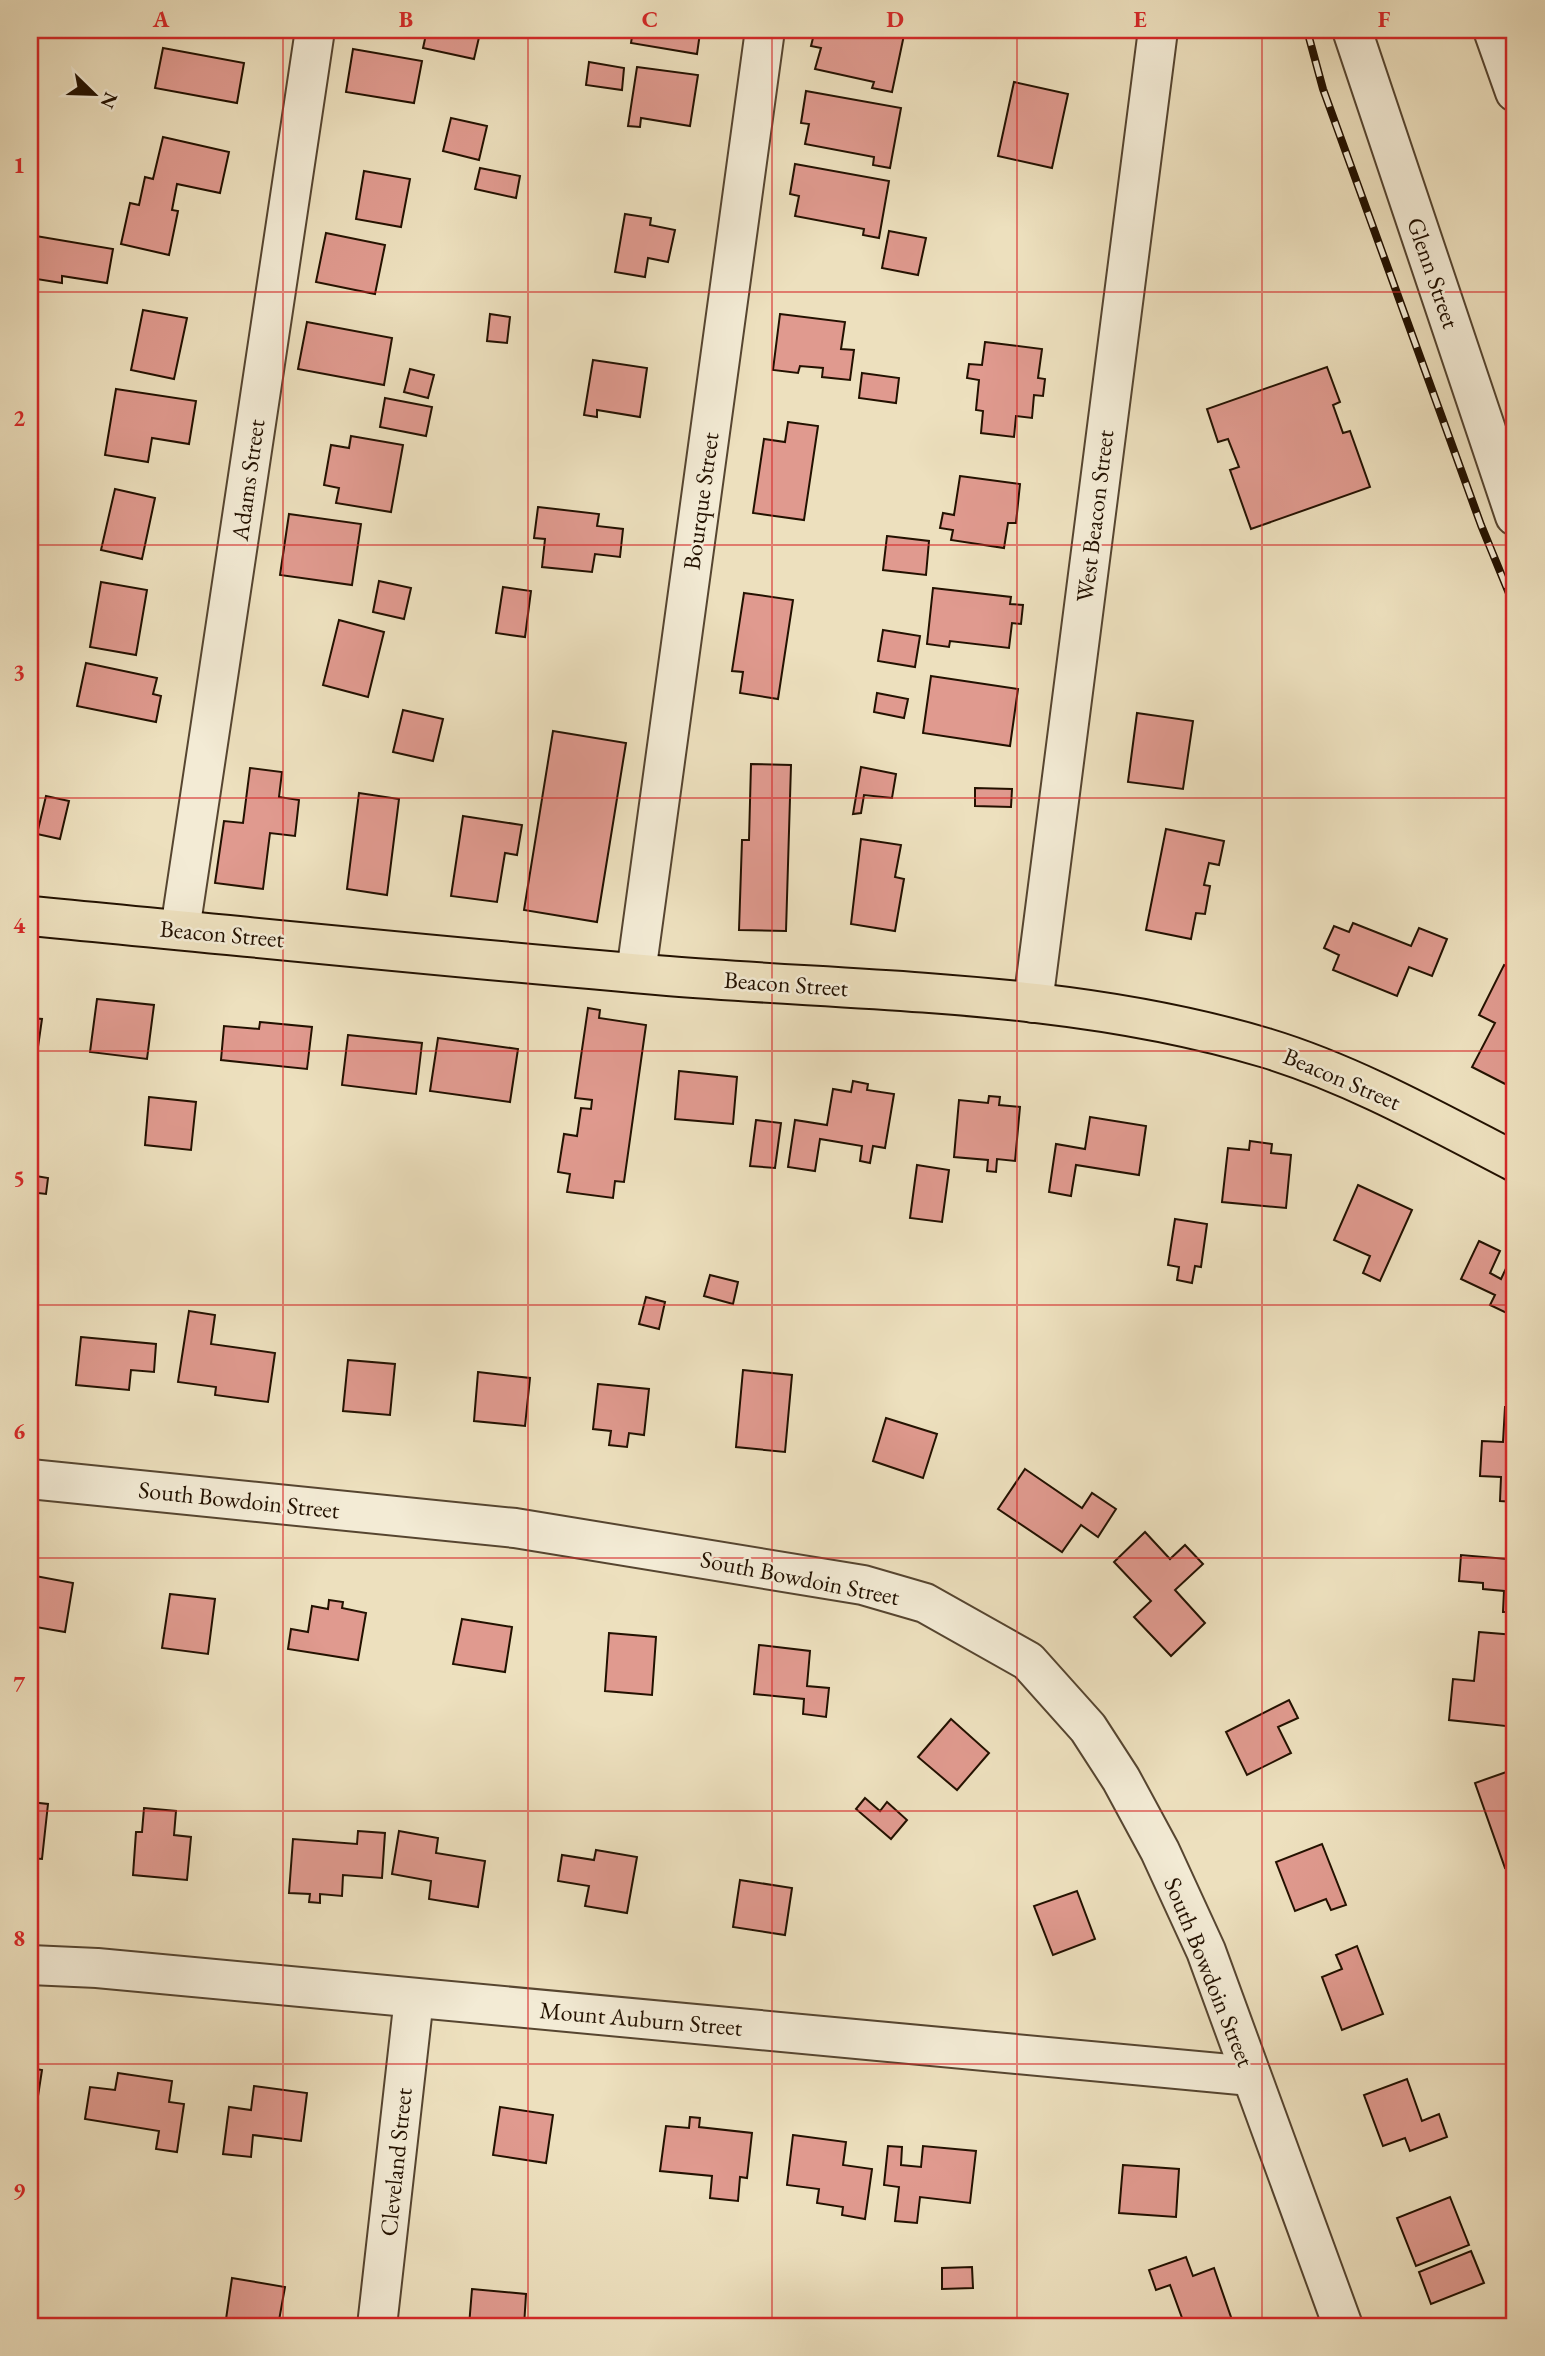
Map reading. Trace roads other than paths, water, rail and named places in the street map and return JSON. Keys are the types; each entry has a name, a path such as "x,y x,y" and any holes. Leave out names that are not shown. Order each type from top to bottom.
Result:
{"main road":[{"name":"Beacon Street","path":"30,916 636,973 1033,1003 1117,1014 1202,1030 1270,1049 1398,1101 1515,1162"}],"street":[{"name":"Adams Street","path":"180,930 315,30"},
{"name":"Bourque Street","path":"636,973 765,30"},
{"name":"West Beacon Street","path":"1033,1003 1158,30"},
{"name":"Glenn Street","path":"1352,30 1515,516"},
{"path":"1493,30 1515,92"},
{"name":"South Bowdoin Street","path":"30,1479 515,1528 863,1585 925,1603 1028,1661 1088,1728 1121,1779 1160,1851 1206,1951 1343,2326"},
{"name":"Mount Auburn Street","path":"30,1965 97,1968 1251,2076"},
{"name":"Cleveland Street","path":"377,2326 414,1998"}],"railway":[{"path":"1307,30 1323,89 1481,525 1515,608"}]}
